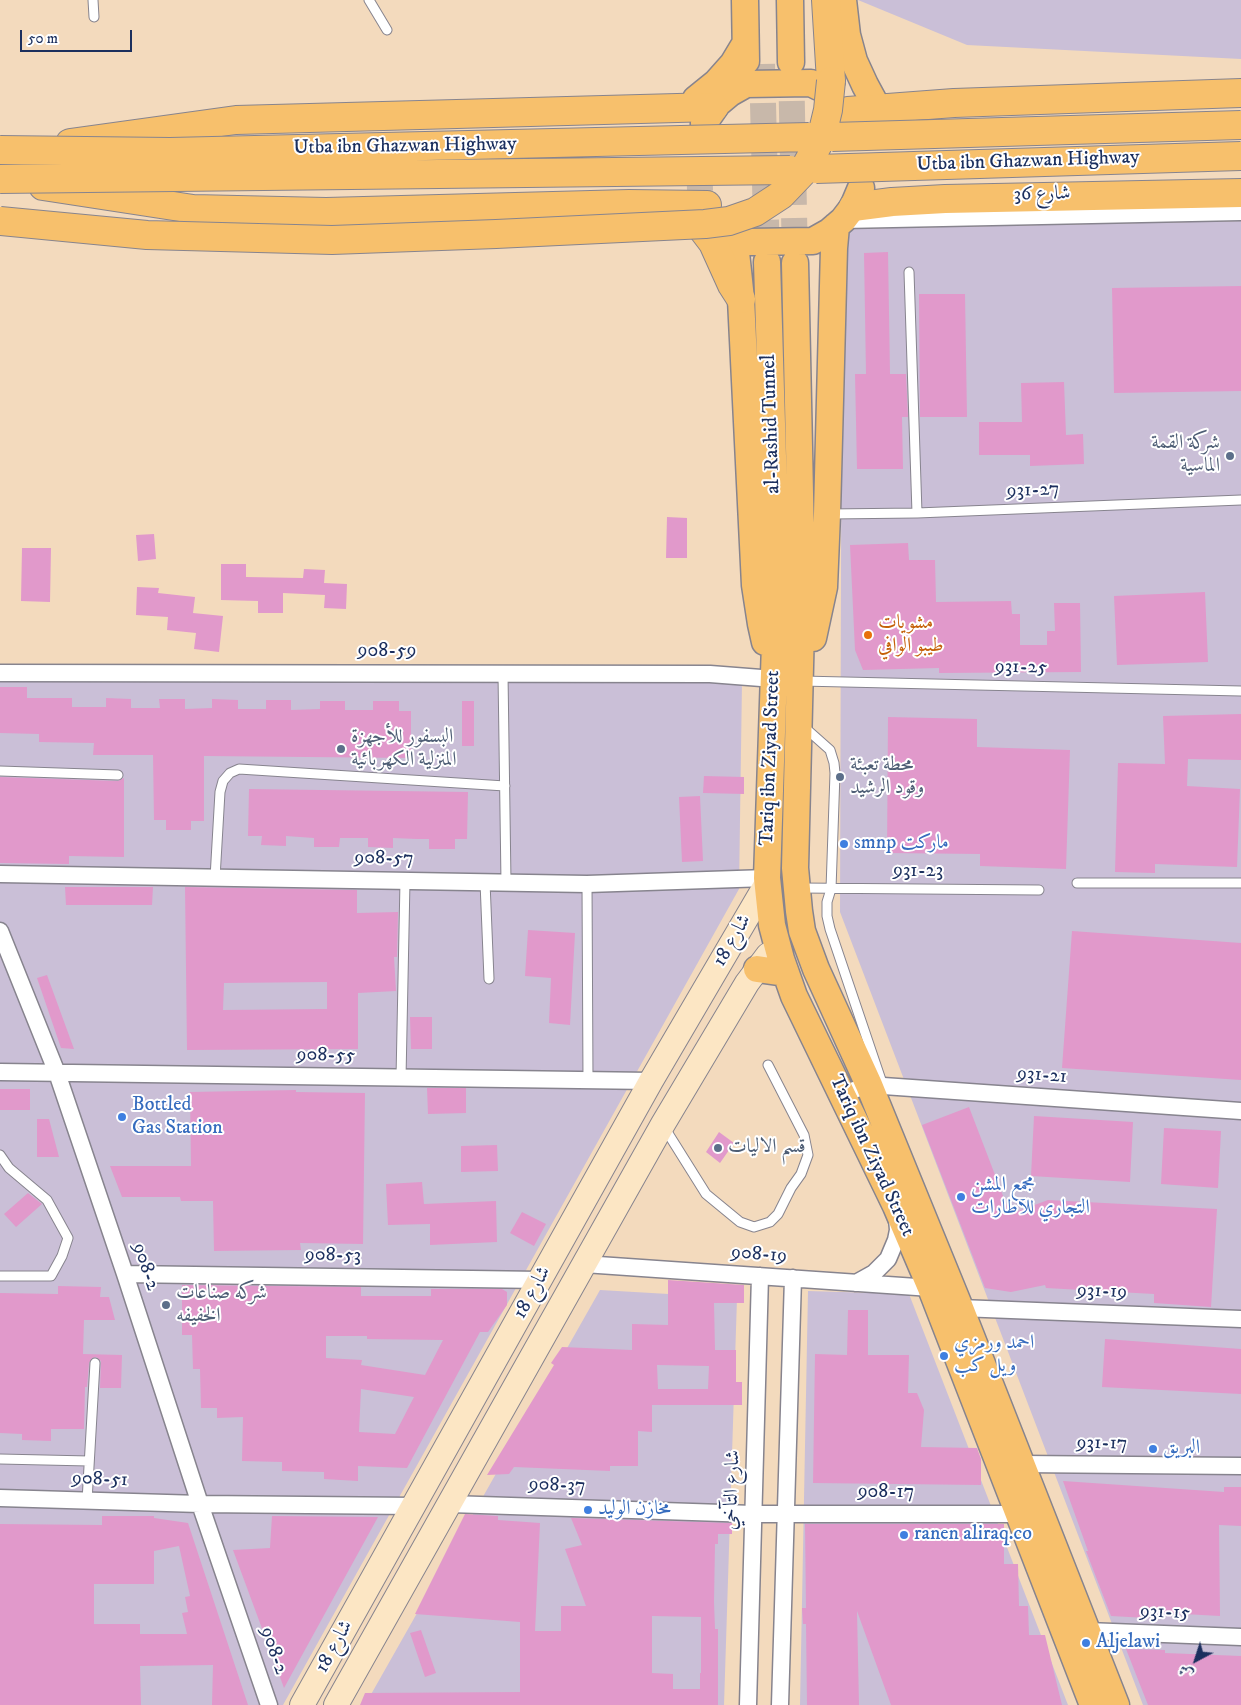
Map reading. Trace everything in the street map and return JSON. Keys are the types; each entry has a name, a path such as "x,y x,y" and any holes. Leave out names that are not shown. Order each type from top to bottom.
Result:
{"highway":[{"path":"0,221 147,235 332,240 705,224 729,221 755,212 781,194 802,173 821,139 828,110 830,82 826,0"},
{"path":"833,116 888,108 954,103 1241,93"},
{"path":"12,150 236,120 679,109 709,115"},
{"name":"Utba ibn Ghazwan Highway","path":"12,150 170,152 833,116 1241,125"},
{"name":"Utba ibn Ghazwan Highway","path":"0,180 803,170 1241,156"},
{"path":"0,180 193,209 326,212 669,204 716,215"},
{"path":"848,210 892,202 945,199 1241,193"},
{"path":"669,204 694,218 713,243 741,300"}],"main road":[{"path":"745,0 746,84"},
{"path":"762,0 762,64"},
{"path":"790,0 791,62"},
{"path":"843,0 847,35 854,60 865,85 888,108"},
{"path":"679,109 699,97 718,82 733,64 745,44"},
{"path":"709,115 730,93 746,84 811,83 833,116"},
{"path":"716,215 748,242 813,241 830,232 848,210"},
{"path":"800,679 814,632 824,587 834,248 848,210"},
{"path":"716,215 741,300 755,585 761,624 774,678"},
{"name":"al-Rashid Tunnel","path":"767,262 790,586"},
{"name":"al-Rashid Tunnel","path":"790,586 795,263"},
{"name":"Tariq ibn Ziyad Street","path":"790,586 774,678 767,881 772,925 777,945 794,996 896,1206 931,1288 1093,1705"},
{"name":"Tariq ibn Ziyad Street","path":"790,586 800,679 795,868 802,931 808,950 876,1086 960,1308 1116,1705"},
{"path":"757,969 785,973"}],"street":[{"name":"شارع 36","path":"848,210 1241,212"},
{"name":"908-59","path":"0,673 710,674 774,678"},
{"name":"908-57","path":"0,874 587,884 767,881"},
{"name":"شارع 18","path":"302,1705 651,1081 767,881"},
{"name":"908-2","path":"0,931 57,1073 269,1705"},
{"name":"شارع 18","path":"336,1705 658,1132 757,969 777,945"},
{"name":"908-55","path":"0,1072 651,1081"},
{"name":"931-21","path":"842,1094 876,1086 1241,1111"},
{"path":"627,1125 658,1132"},
{"path":"856,1283 882,1266 893,1250 898,1230 896,1206"},
{"name":"908-19","path":"584,1264 931,1288"},
{"name":"908-53","path":"125,1274 541,1280"},
{"name":"شارع التآخي","path":"748,1705 760,1276"},
{"path":"780,1705 792,1278"},
{"name":"931-19","path":"960,1308 1241,1319"},
{"name":"931-17","path":"1022,1464 1241,1466"},
{"name":"908-51","path":"0,1498 200,1504"},
{"path":"200,1504 415,1506"},
{"name":"908-37","path":"450,1504 754,1514"},
{"name":"908-17","path":"754,1514 1018,1514"},
{"name":"931-15","path":"1087,1631 1241,1637"}],"lane":[{"path":"93,0 94,17"},
{"path":"369,0 387,30"},
{"path":"909,272 917,513"},
{"name":"931-27","path":"827,514 917,513 1241,500"},
{"path":"503,674 506,882"},
{"name":"931-25","path":"800,679 1241,691"},
{"path":"799,723 830,750 834,763 830,889 827,902 827,916 876,1086"},
{"path":"215,878 220,792 223,781 230,773 239,769 505,786"},
{"path":"0,771 118,775"},
{"path":"401,1078 405,881"},
{"path":"485,882 489,979"},
{"path":"1076,882 1241,884"},
{"path":"587,884 588,1080"},
{"name":"931-23","path":"796,888 1040,890"},
{"path":"658,1132 706,1194 740,1222 754,1227 770,1222 778,1214 791,1188 801,1174 808,1155 804,1135 768,1065"},
{"path":"0,1155 10,1168 47,1200 68,1238 62,1256 51,1276 0,1276"},
{"path":"87,1501 95,1363"},
{"path":"0,1459 89,1461"}],"shaded area":[{"path":"858,0 1241,0 1241,59 967,45"},
{"path":"1241,221 1241,1705 1143,1705 840,912 842,229"},
{"path":"0,682 742,682 739,889 283,1705 0,1705"},
{"path":"600,1290 737,1298 724,1705 365,1705"},
{"path":"808,1291 909,1294 1068,1705 800,1705"}],"building":[{"path":"888,252 890,374 906,374 908,417 902,417 903,469 857,469 855,374 866,374 864,253"},
{"path":"1241,286 1241,391 1114,393 1112,288"},
{"path":"919,294 965,294 967,417 920,417"},
{"path":"1064,382 1066,435 1083,434 1084,464 1030,466 1030,455 979,455 979,422 1022,422 1021,383"},
{"path":"667,517 687,518 687,558 666,558"},
{"path":"154,534 156,559 138,561 136,535"},
{"path":"908,543 909,560 935,560 936,602 1011,601 1012,614 1020,614 1020,645 1047,645 1047,631 1055,631 1054,603 1080,603 1081,672 939,673 939,668 863,670 855,650 850,545"},
{"path":"22,548 51,548 50,602 21,601"},
{"path":"221,564 246,564 246,577 303,578 304,569 325,570 324,583 347,584 346,609 324,608 325,595 283,593 283,613 258,613 258,601 221,600"},
{"path":"137,587 159,588 158,593 195,597 193,613 223,616 219,652 194,649 196,633 167,630 168,617 136,615"},
{"path":"1205,592 1208,662 1117,665 1114,596"},
{"path":"0,687 27,687 27,698 72,698 72,707 106,707 106,698 131,699 131,708 160,708 159,699 185,699 185,709 212,708 212,699 238,700 238,709 266,709 266,700 291,700 291,710 320,709 320,701 345,701 345,710 373,710 373,701 399,701 399,711 411,711 411,758 204,756 204,821 191,821 191,830 166,830 166,820 154,820 153,755 93,755 94,743 39,742 39,734 0,733"},
{"path":"462,701 474,701 474,746 462,746"},
{"path":"1241,714 1241,760 1188,759 1187,786 1240,789 1237,867 1155,864 1155,873 1115,872 1118,763 1165,764 1163,716"},
{"path":"888,717 977,719 977,747 1070,750 1066,869 980,866 980,854 887,853"},
{"path":"704,776 744,777 744,794 703,793"},
{"path":"0,777 118,781 124,778 124,857 69,856 69,864 0,863"},
{"path":"249,789 468,792 467,839 455,839 455,849 429,849 429,839 393,838 393,848 368,847 368,838 340,838 339,847 314,847 314,838 286,836 286,846 261,845 262,836 248,836"},
{"path":"700,796 703,861 682,862 679,797"},
{"path":"65,887 153,887 152,905 66,905"},
{"path":"185,887 357,890 357,913 398,912 397,957 394,957 396,991 358,993 358,1049 187,1050","holes":["327,982 327,1009 223,1010 224,983"]},
{"path":"528,930 575,933 570,1025 549,1023 551,978 525,976"},
{"path":"1072,931 1241,943 1241,1080 1062,1068"},
{"path":"47,975 74,1049 61,1048 37,978"},
{"path":"410,1017 432,1017 432,1049 411,1049"},
{"path":"427,1088 466,1088 466,1113 428,1114"},
{"path":"0,1089 30,1089 30,1110 0,1110"},
{"path":"296,1090 296,1092 365,1093 363,1244 300,1243 301,1250 214,1251 213,1201 181,1201 180,1197 122,1197 110,1166 191,1166 190,1092"},
{"path":"969,1107 1010,1214 1048,1200 1217,1209 1211,1307 1154,1303 1154,1294 1046,1288 1045,1285 1011,1292 985,1288 922,1125"},
{"path":"1034,1116 1133,1122 1130,1182 1031,1176"},
{"path":"37,1119 49,1119 59,1157 37,1157"},
{"path":"1164,1128 1221,1131 1218,1188 1161,1184"},
{"path":"719,1132 734,1143 720,1163 706,1152"},
{"path":"497,1145 498,1171 461,1172 461,1146"},
{"path":"422,1182 424,1204 496,1201 497,1242 430,1245 430,1224 388,1225 386,1184"},
{"path":"28,1193 42,1204 16,1227 4,1214"},
{"path":"522,1212 546,1224 534,1246 510,1233"},
{"path":"668,1280 744,1285 744,1303 714,1303 715,1350 736,1350 736,1382 742,1382 742,1405 652,1405 652,1432 638,1431 638,1466 610,1466 610,1471 514,1467 509,1474 487,1475 554,1365 551,1363 562,1347 632,1350 632,1324 668,1325","holes":["657,1365 709,1366 708,1389 658,1389"]},
{"path":"182,1285 361,1287 361,1296 431,1296 431,1289 502,1289 507,1292 507,1305 488,1332 480,1332 407,1468 358,1466 358,1481 324,1479 324,1472 282,1471 282,1462 242,1461 243,1417 217,1418 217,1408 201,1408 200,1369 193,1369 192,1335 182,1335","holes":["326,1336 367,1336 367,1339 443,1340 425,1375 361,1365 362,1360 326,1358","361,1389 414,1397 395,1434 359,1432"]},
{"path":"58,1286 101,1287 100,1297 109,1297 115,1320 84,1320 83,1354 122,1355 121,1388 100,1388 101,1361 96,1357 92,1358 89,1363 87,1387 85,1387 84,1429 51,1429 51,1441 22,1440 22,1434 0,1433 0,1293 58,1294"},
{"path":"848,1310 868,1310 868,1355 909,1355 908,1393 917,1393 924,1410 921,1447 977,1448 981,1459 981,1485 813,1483 815,1354 847,1355"},
{"path":"1105,1339 1241,1349 1241,1394 1102,1387"},
{"path":"1063,1481 1224,1492 1224,1487 1241,1487 1241,1526 1219,1525 1220,1616 1147,1612 1147,1618 1111,1616 1086,1551 1088,1551"},
{"path":"465,1514 498,1516 498,1520 540,1523 535,1631 561,1631 561,1606 586,1606 565,1549 582,1545 571,1518 732,1523 732,1534 718,1534 718,1544 715,1544 714,1602 715,1629 718,1629 718,1705 360,1705 365,1693 520,1692 520,1622 415,1614","holes":["652,1616 701,1617 700,1689 673,1689 673,1674 652,1673"]},
{"path":"102,1516 154,1516 154,1518 188,1523 248,1705 212,1705 213,1665 140,1666 141,1705 0,1705 0,1524 102,1525","holes":["179,1546 190,1596 185,1597 188,1612 182,1613 187,1634 140,1634 140,1624 94,1624 94,1584 154,1584 154,1551"]},
{"path":"272,1516 378,1517 284,1688 233,1550 270,1548"},
{"path":"805,1524 1004,1524 1004,1564 1018,1564 1019,1606 1028,1606 1029,1635 1045,1635 1062,1705 891,1705 857,1611 859,1705 807,1705 806,1624 803,1624 802,1608 806,1608"},
{"path":"421,1630 436,1673 425,1677 410,1633"},
{"path":"1126,1649 1165,1650 1165,1653 1241,1656 1241,1705 1148,1705"}],"tunnel":[{"path":"791,62 795,262"},
{"path":"762,64 767,262"},
{"path":"700,191 699,135 704,123"}],"place":[{"name":"شركة القمة الماسية","path":"1230,456"},
{"name":"مشويات طيبو الوافي","path":"868,635"},
{"name":"البسفور للأجهزة المنزلية الكهربائية","path":"341,749"},
{"name":"محطة تعبئة وقود الرشيد","path":"840,777"},
{"name":"smnp ماركت","path":"844,844"},
{"name":"Bottled Gas Station","path":"122,1117"},
{"name":"قسم الاليات","path":"718,1148"},
{"name":"مجمع المشن التجاري للاطارات","path":"961,1197"},
{"name":"شركه صناعات الخفيفه","path":"166,1305"},
{"name":"احمد ورمزي ويل كب","path":"944,1356"},
{"name":"البريق","path":"1153,1449"},
{"name":"مخازن الوليد","path":"588,1510"},
{"name":"ranen aliraq.co","path":"904,1535"},
{"name":"Aljelawi","path":"1086,1643"}]}
